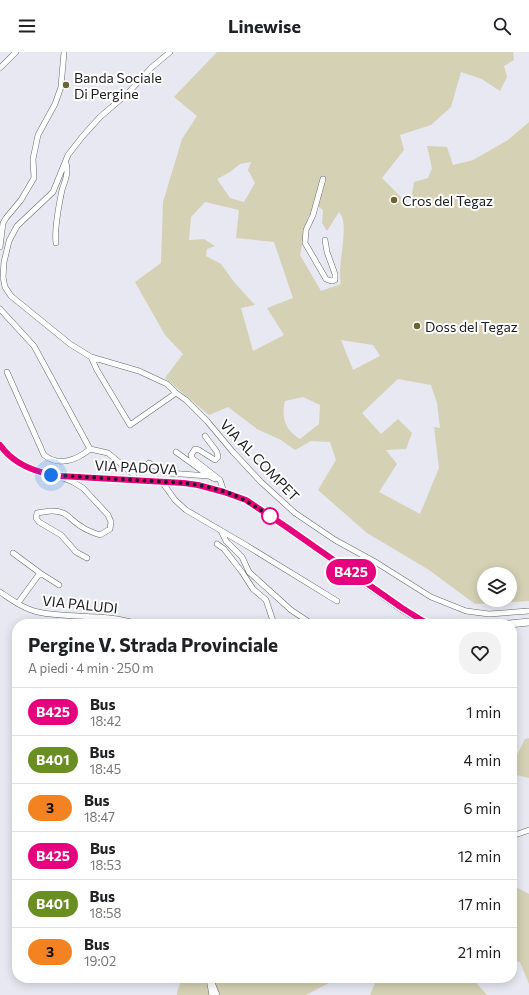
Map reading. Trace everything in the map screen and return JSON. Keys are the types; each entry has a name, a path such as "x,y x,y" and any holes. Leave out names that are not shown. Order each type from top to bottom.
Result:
{"main road":[{"name":"VIA PADOVA","path":"0,445 22,465 42,474 198,485 246,500 420,619"},
{"path":"517,623 529,622"}],"street":[{"path":"0,68 16,52"},
{"path":"0,247 3,223 21,200 34,178 34,159 38,135 55,104 61,86 64,52"},
{"path":"1,277 9,241 18,226 53,192 68,155 100,117 128,93 151,68 170,52"},
{"path":"56,243 55,235 62,192 68,169 66,163"},
{"path":"323,179 313,215 306,230 305,243 326,279 330,281 335,280 335,274 328,258 325,240"},
{"name":"VIA AL COMPET","path":"1,277 11,296 70,344 91,357 139,371 168,384 207,421 233,452 267,487 295,513 335,540 377,563 431,597 466,611 489,614 529,611"},
{"path":"0,309 34,346 90,449 108,453 133,474 135,481"},
{"path":"91,357 130,426 176,393"},
{"path":"7,372 44,455 51,460 62,462 84,454 90,449"},
{"path":"205,436 217,452 218,457 215,460 195,449 191,455 192,458 220,480 224,492"},
{"path":"176,452 208,476"},
{"path":"149,463 168,473 208,476 220,480"},
{"path":"60,476 83,488 108,515 111,522 110,529 100,535 82,527 65,513 58,510 37,513 36,518 39,522 61,535 76,552 87,558"},
{"path":"162,482 175,500 186,510 337,601"},
{"path":"221,530 226,541 242,557 249,572 291,610 304,619"},
{"path":"217,544 224,550 242,572 253,589 266,600 272,619"},
{"path":"13,553 59,585"},
{"path":"18,603 40,573"},
{"name":"VIA PALUDI","path":"0,592 31,610 107,619"},
{"path":"517,834 529,830"},
{"path":"211,983 212,995"},
{"path":"212,983 217,995"}],"shaded area":[{"path":"217,52 513,52 514,60 504,66 507,77 500,91 482,79 461,72 451,107 431,125 400,135 404,150 382,178 410,206 414,182 428,178 432,168 427,146 447,147 453,165 473,160 508,140 529,122 529,601 517,602 517,567 477,567 477,604 475,604 429,570 367,533 318,490 336,460 330,442 311,441 295,450 281,440 257,429 228,407 209,415 165,378 183,354 165,335 135,282 161,263 163,202 182,139 197,116 174,97","holes":["251,162 248,170 255,183 244,202 230,198 217,179 230,172 240,164","205,202 239,210 236,238 274,242 293,298 267,308 284,335 253,351 241,308 255,305 234,282 221,264 206,256 207,249 215,246 204,239 189,240 191,217","318,206 323,210 322,223 327,231 339,212 344,226 340,267 341,284 321,291 300,255 308,217","341,340 373,345 380,356 353,370","398,379 431,385 437,403 440,428 434,427 439,468 420,514 379,492 397,464 386,450 406,449 412,433 398,419 381,434 362,413","303,397 320,405 319,424 300,439 291,432 285,423 285,401"]},
{"path":"529,738 529,778 517,775 517,755 525,739"},
{"path":"517,888 529,894 529,984 520,962 517,962"},
{"path":"180,983 328,983 306,995 177,995"},
{"path":"375,983 476,983 487,995 370,995"}],"bus line":[{"name":"B425","path":"0,445 22,465 42,474 184,483 210,487 246,500 420,619"}],"place":[{"name":"Banda Sociale Di Pergine","path":"66,85"},
{"name":"Cros del Tegaz","path":"394,200"},
{"name":"Doss del Tegaz","path":"417,326"}],"route":[{"path":"51,475 184,483 210,487 246,500 272,518 270,516"}]}
